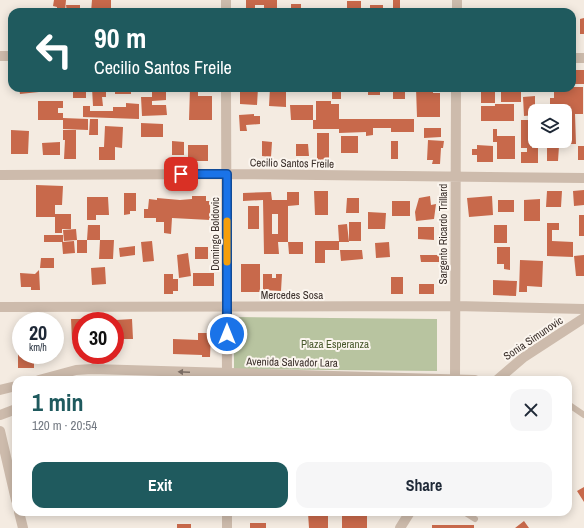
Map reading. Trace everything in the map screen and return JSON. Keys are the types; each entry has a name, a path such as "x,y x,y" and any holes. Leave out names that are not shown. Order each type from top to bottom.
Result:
{"street":[{"name":"Domingo Boldovic","path":"226,92 227,376"},
{"name":"Sargento Ricardo Trillard","path":"455,376 456,92"},
{"name":"Cecilio Santos Freile","path":"0,175 227,174 455,178 584,178"},
{"name":"Mercedes Sosa","path":"0,307 455,306 584,308"},
{"name":"Sonia Simunovic","path":"502,376 524,357 584,318"},
{"name":"Avenida Salvador Lara","path":"54,376 76,370 92,369 227,376"},
{"path":"0,390 12,387"},
{"path":"0,415 12,410"},
{"path":"0,431 12,483"},
{"path":"20,516 23,528"},
{"path":"227,516 227,528"},
{"path":"400,528 408,516"}],"lane":[{"path":"572,407 584,415"},
{"path":"470,516 475,519"}],"green space":[{"name":"Plaza Esperanza","path":"234,317 437,319 437,371 234,369"}],"building":[{"path":"54,0 66,0 65,8 57,8 53,6"},
{"path":"92,0 111,0 111,8 91,8"},
{"path":"246,0 277,0 277,8 264,8 264,5 255,5 255,8 246,8"},
{"path":"393,0 400,0 400,8 393,8"},
{"path":"347,1 361,1 361,8 347,8"},
{"path":"291,4 301,4 301,8 291,8"},
{"path":"66,5 80,5 80,8 66,8"},
{"path":"370,5 383,5 383,8 370,8"},
{"path":"584,18 584,34 580,34 580,19"},
{"path":"576,70 584,70 584,84 576,84"},
{"path":"576,87 583,87 583,114 575,114 576,144 572,144 572,104 550,104 550,98 554,98 554,92 576,92"},
{"path":"20,92 39,92 20,94"},
{"path":"73,92 86,92 86,98 73,98"},
{"path":"92,92 106,92 106,97 102,97 103,106 93,106"},
{"path":"115,92 131,92 131,94 115,94"},
{"path":"152,92 166,92 166,100 152,101 152,105 166,105 167,115 142,116 141,97 152,97"},
{"path":"190,92 198,92 198,96 212,96 212,120 189,120"},
{"path":"240,92 258,92 257,105 240,104"},
{"path":"270,92 286,92 286,107 269,106"},
{"path":"332,92 341,92 341,99 332,99"},
{"path":"368,92 380,92 380,95 368,95"},
{"path":"393,92 405,92 405,99 393,99"},
{"path":"416,92 440,93 440,117 417,117"},
{"path":"481,92 495,92 495,103 481,103"},
{"path":"501,92 521,92 521,102 501,102"},
{"path":"535,96 535,104 528,104 528,116 524,116 523,97"},
{"path":"38,101 63,101 63,108 58,108 58,113 63,113 63,118 88,119 88,130 63,129 63,120 38,120"},
{"path":"316,101 331,101 331,104 339,104 339,119 414,119 414,132 391,132 391,128 373,128 373,135 366,136 366,132 339,133 339,129 313,129 313,120 316,120"},
{"path":"126,103 139,104 139,119 83,117 83,106 90,106 90,111 113,111 113,107 126,107"},
{"path":"495,104 514,104 514,121 481,121 481,106 495,106"},
{"path":"290,105 313,105 313,120 291,120"},
{"path":"254,114 254,116 260,116 260,124 246,125 247,131 240,131 239,115"},
{"path":"90,119 98,119 98,135 89,135"},
{"path":"521,120 528,120 528,148 538,148 538,163 521,163 521,152 527,152 527,148 521,148"},
{"path":"141,123 163,124 163,137 141,137"},
{"path":"105,126 123,127 122,148 115,147 115,160 99,160 99,147 104,147"},
{"path":"424,128 441,128 441,137 424,138"},
{"path":"493,129 497,129 497,136 515,136 515,159 497,159 497,142 493,142"},
{"path":"11,130 29,131 28,154 11,154"},
{"path":"63,130 76,130 76,159 64,159 65,140 63,140"},
{"path":"317,133 329,133 329,159 317,160"},
{"path":"341,136 358,136 358,153 341,153"},
{"path":"428,140 444,141 443,148 441,148 440,164 432,164 433,160 427,160"},
{"path":"172,141 184,142 184,155 172,155"},
{"path":"262,141 272,142 271,157 262,156"},
{"path":"391,141 398,141 398,159 391,159"},
{"path":"60,142 60,155 43,155 42,143"},
{"path":"296,144 308,144 309,156 296,156"},
{"path":"188,145 208,145 208,161 188,161"},
{"path":"477,145 493,146 493,162 477,162 477,155 472,155 472,149 477,149"},
{"path":"578,146 584,146 584,160 578,160"},
{"path":"547,148 559,148 558,161 547,161"},
{"path":"36,185 63,186 62,205 55,205 55,214 71,214 71,229 62,229 62,233 55,233 55,217 36,217"},
{"path":"584,190 584,205 574,206 573,191"},
{"path":"314,191 328,191 328,215 315,215"},
{"path":"547,191 562,191 561,207 546,207"},
{"path":"271,192 272,200 287,200 287,192 299,192 299,205 288,206 288,242 278,242 279,254 264,254 263,200 243,201 243,193","holes":["272,214 278,214 278,234 272,234"]},
{"path":"124,193 136,193 136,211 130,211 130,214 124,215"},
{"path":"192,196 206,196 206,201 210,201 210,220 172,218 171,234 164,233 164,222 156,222 156,218 144,218 144,209 148,209 149,199 157,200 157,198 180,200 192,199"},
{"path":"430,196 431,205 436,204 434,219 416,221 415,212 419,198"},
{"path":"492,196 493,215 469,217 467,198"},
{"path":"87,197 108,197 109,215 96,215 96,220 87,220"},
{"path":"347,198 359,198 359,213 346,213"},
{"path":"540,199 540,221 524,221 524,200"},
{"path":"498,200 514,200 514,212 498,212"},
{"path":"392,201 410,201 410,216 392,216"},
{"path":"248,206 259,206 259,229 248,229"},
{"path":"368,212 386,213 385,229 368,229"},
{"path":"579,215 584,215 584,236 579,236"},
{"path":"349,222 361,222 361,241 349,241"},
{"path":"547,223 559,223 559,230 552,230 552,241 573,242 573,257 547,256"},
{"path":"347,224 349,242 339,242 339,250 325,250 325,263 315,263 315,241 339,241 338,225"},
{"path":"88,225 100,225 100,240 87,240"},
{"path":"494,225 507,225 507,243 494,243"},
{"path":"418,227 434,227 434,240 418,239"},
{"path":"76,229 77,240 64,241 63,230"},
{"path":"44,235 63,235 63,242 44,242"},
{"path":"77,240 87,240 87,253 77,253"},
{"path":"100,240 114,240 113,259 99,259"},
{"path":"74,241 75,253 63,254 62,242"},
{"path":"152,241 154,261 143,262 141,242"},
{"path":"288,242 303,242 303,254 289,254"},
{"path":"389,242 390,257 376,258 375,243"},
{"path":"135,246 135,255 120,257 119,248"},
{"path":"195,247 208,247 208,259 195,259"},
{"path":"497,247 510,247 510,270 504,269 504,264 497,264"},
{"path":"340,250 362,250 363,259 341,261"},
{"path":"188,253 191,276 179,278 177,255"},
{"path":"420,255 439,255 439,262 421,262"},
{"path":"584,255 584,276 576,276 574,256"},
{"path":"41,258 54,258 54,268 40,268"},
{"path":"520,260 543,261 542,287 527,286 527,292 519,292"},
{"path":"241,264 260,264 260,292 241,292"},
{"path":"105,267 106,284 92,285 91,268"},
{"path":"39,270 40,290 31,290 31,287 21,287 20,273 35,274"},
{"path":"193,273 214,273 214,286 193,286"},
{"path":"164,274 173,274 173,279 178,279 178,291 173,291 173,294 164,294"},
{"path":"263,274 272,274 272,278 276,278 276,274 282,274 281,291 263,290"},
{"path":"391,277 403,277 403,294 391,294"},
{"path":"493,280 517,281 516,296 493,295"},
{"path":"419,284 434,284 434,294 419,294"},
{"path":"71,319 72,319 72,340"},
{"path":"132,319 133,339 124,339 124,320"},
{"path":"198,333 211,333 210,357 202,357 202,355 173,354 173,339 198,340"},
{"path":"18,364 34,364 34,368 18,368"},
{"path":"584,487 584,502 577,491"},
{"path":"308,516 328,516 328,528 309,528"},
{"path":"342,516 367,516 367,528 342,528"},
{"path":"524,521 529,528 515,528"},
{"path":"250,523 266,523 266,528 250,528"},
{"path":"177,524 191,524 191,528 177,528"},
{"path":"432,525 474,525 474,528 432,528"}],"slow traffic":[{"path":"227,221 227,262"}],"route":[{"path":"181,174 227,174 227,334"}]}
